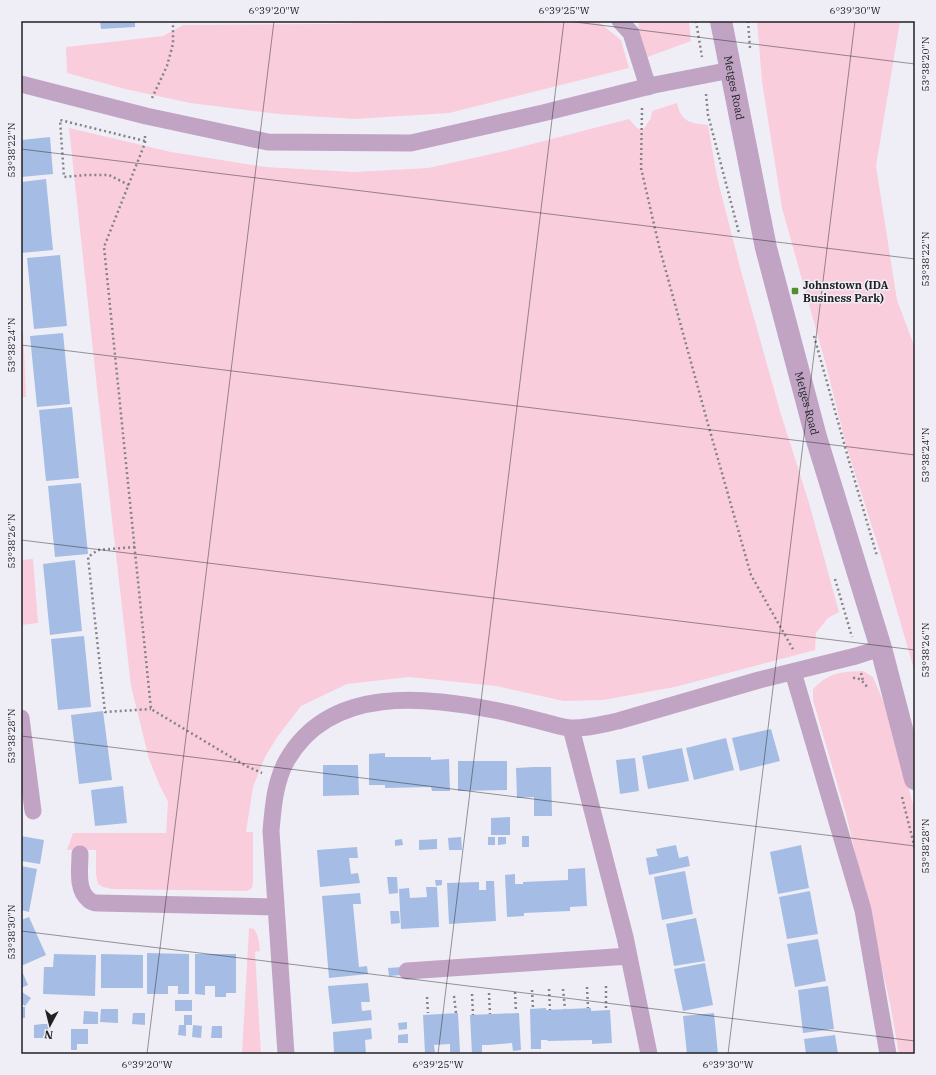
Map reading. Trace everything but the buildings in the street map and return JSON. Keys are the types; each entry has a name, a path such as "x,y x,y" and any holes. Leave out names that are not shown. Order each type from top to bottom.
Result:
{"street":[{"name":"Metges Road","path":"721,21 766,248 816,437 882,648 915,779"},
{"path":"628,25 648,87"},
{"path":"21,84 146,116 268,142 411,143 648,87 731,70"},
{"path":"286,1054 271,831 273,806 286,761 300,742 314,727 336,714 355,707 376,702 407,699 499,711 571,728 594,726 618,721 752,682 882,648"},
{"path":"798,670 863,910 888,1054"},
{"path":"21,718 33,811"},
{"path":"571,728 626,936 649,1054"},
{"path":"80,854 80,886 90,901 98,903 275,907"},
{"path":"406,971 629,956"}],"path":[{"path":"152,709 104,247 145,141 146,116 167,66 173,44 174,21"},
{"path":"748,21 750,50"},
{"path":"648,87 642,102 641,168 661,253 751,575 798,670"},
{"path":"129,185 109,175 64,177 60,120 145,141"},
{"path":"813,333 878,560"},
{"path":"135,547 98,550 88,557 105,712 152,709 246,766 279,781"},
{"path":"606,986 606,1010"},
{"path":"587,987 588,1008"},
{"path":"549,989 550,1010"},
{"path":"564,989 565,1009"},
{"path":"532,990 533,1009"},
{"path":"515,992 516,1012"},
{"path":"489,993 490,1014"},
{"path":"472,994 473,1015"},
{"path":"454,996 456,1013"},
{"path":"427,997 428,1013"}],"shaded area":[{"path":"433,21 600,23 621,40 629,68 449,113 354,119 278,114 190,103 125,89 67,73 66,47 163,36 183,25 325,24"},
{"path":"639,21 689,21 691,41 645,58 638,30"},
{"path":"757,21 900,21 876,166 897,300 915,348 915,673 881,555 846,445 826,365 782,208 762,82"},
{"path":"677,103 684,118 691,122 708,125 717,177 741,271 780,411 809,503 839,612 828,618 816,633 815,650 675,687 603,700 564,701 496,686 409,677 347,684 301,706 278,736 265,757 253,787 246,832 253,832 252,888 247,891 112,889 98,884 96,875 96,850 67,850 73,833 166,833 168,802 149,759 131,686 69,128 171,152 265,167 355,172 428,168 505,151 629,119 637,128 643,130 651,118 652,111"},
{"path":"23,330 26,397 21,397 21,331"},
{"path":"33,559 38,623 21,625 21,560"},
{"path":"863,671 873,677 887,710 915,811 915,1054 899,1054 890,1003 847,818 813,700 813,689 830,676 848,672"},
{"path":"249,928 254,929 256,932 260,951 255,952 261,1054 242,1054"}],"place":[{"name":"Johnstown (IDA Business Park)","path":"795,291"}]}
